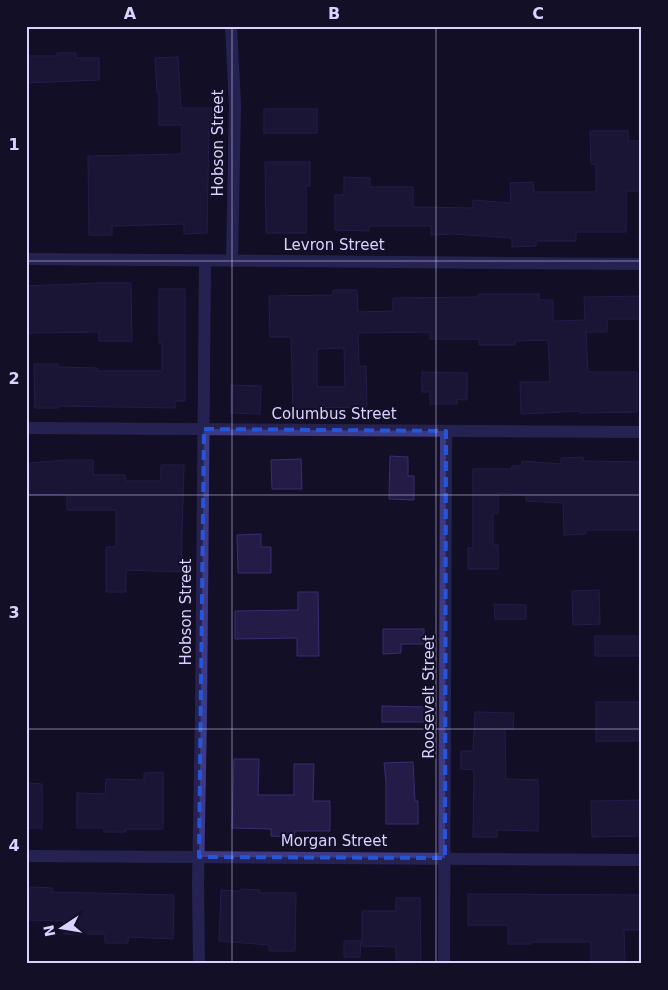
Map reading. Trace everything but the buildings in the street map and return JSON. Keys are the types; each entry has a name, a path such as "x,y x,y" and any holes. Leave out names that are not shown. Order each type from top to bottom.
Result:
{"street":[{"name":"Hobson Street","path":"232,26 236,105 232,261"},
{"name":"Levron Street","path":"26,259 642,264"},
{"name":"Hobson Street","path":"199,964 205,261"},
{"name":"Columbus Street","path":"26,428 642,432"},
{"name":"Roosevelt Street","path":"444,964 446,431"},
{"name":"Morgan Street","path":"26,856 642,860"}],"highlighted area":[{"path":"204,429 446,431 445,858 199,857"}]}
